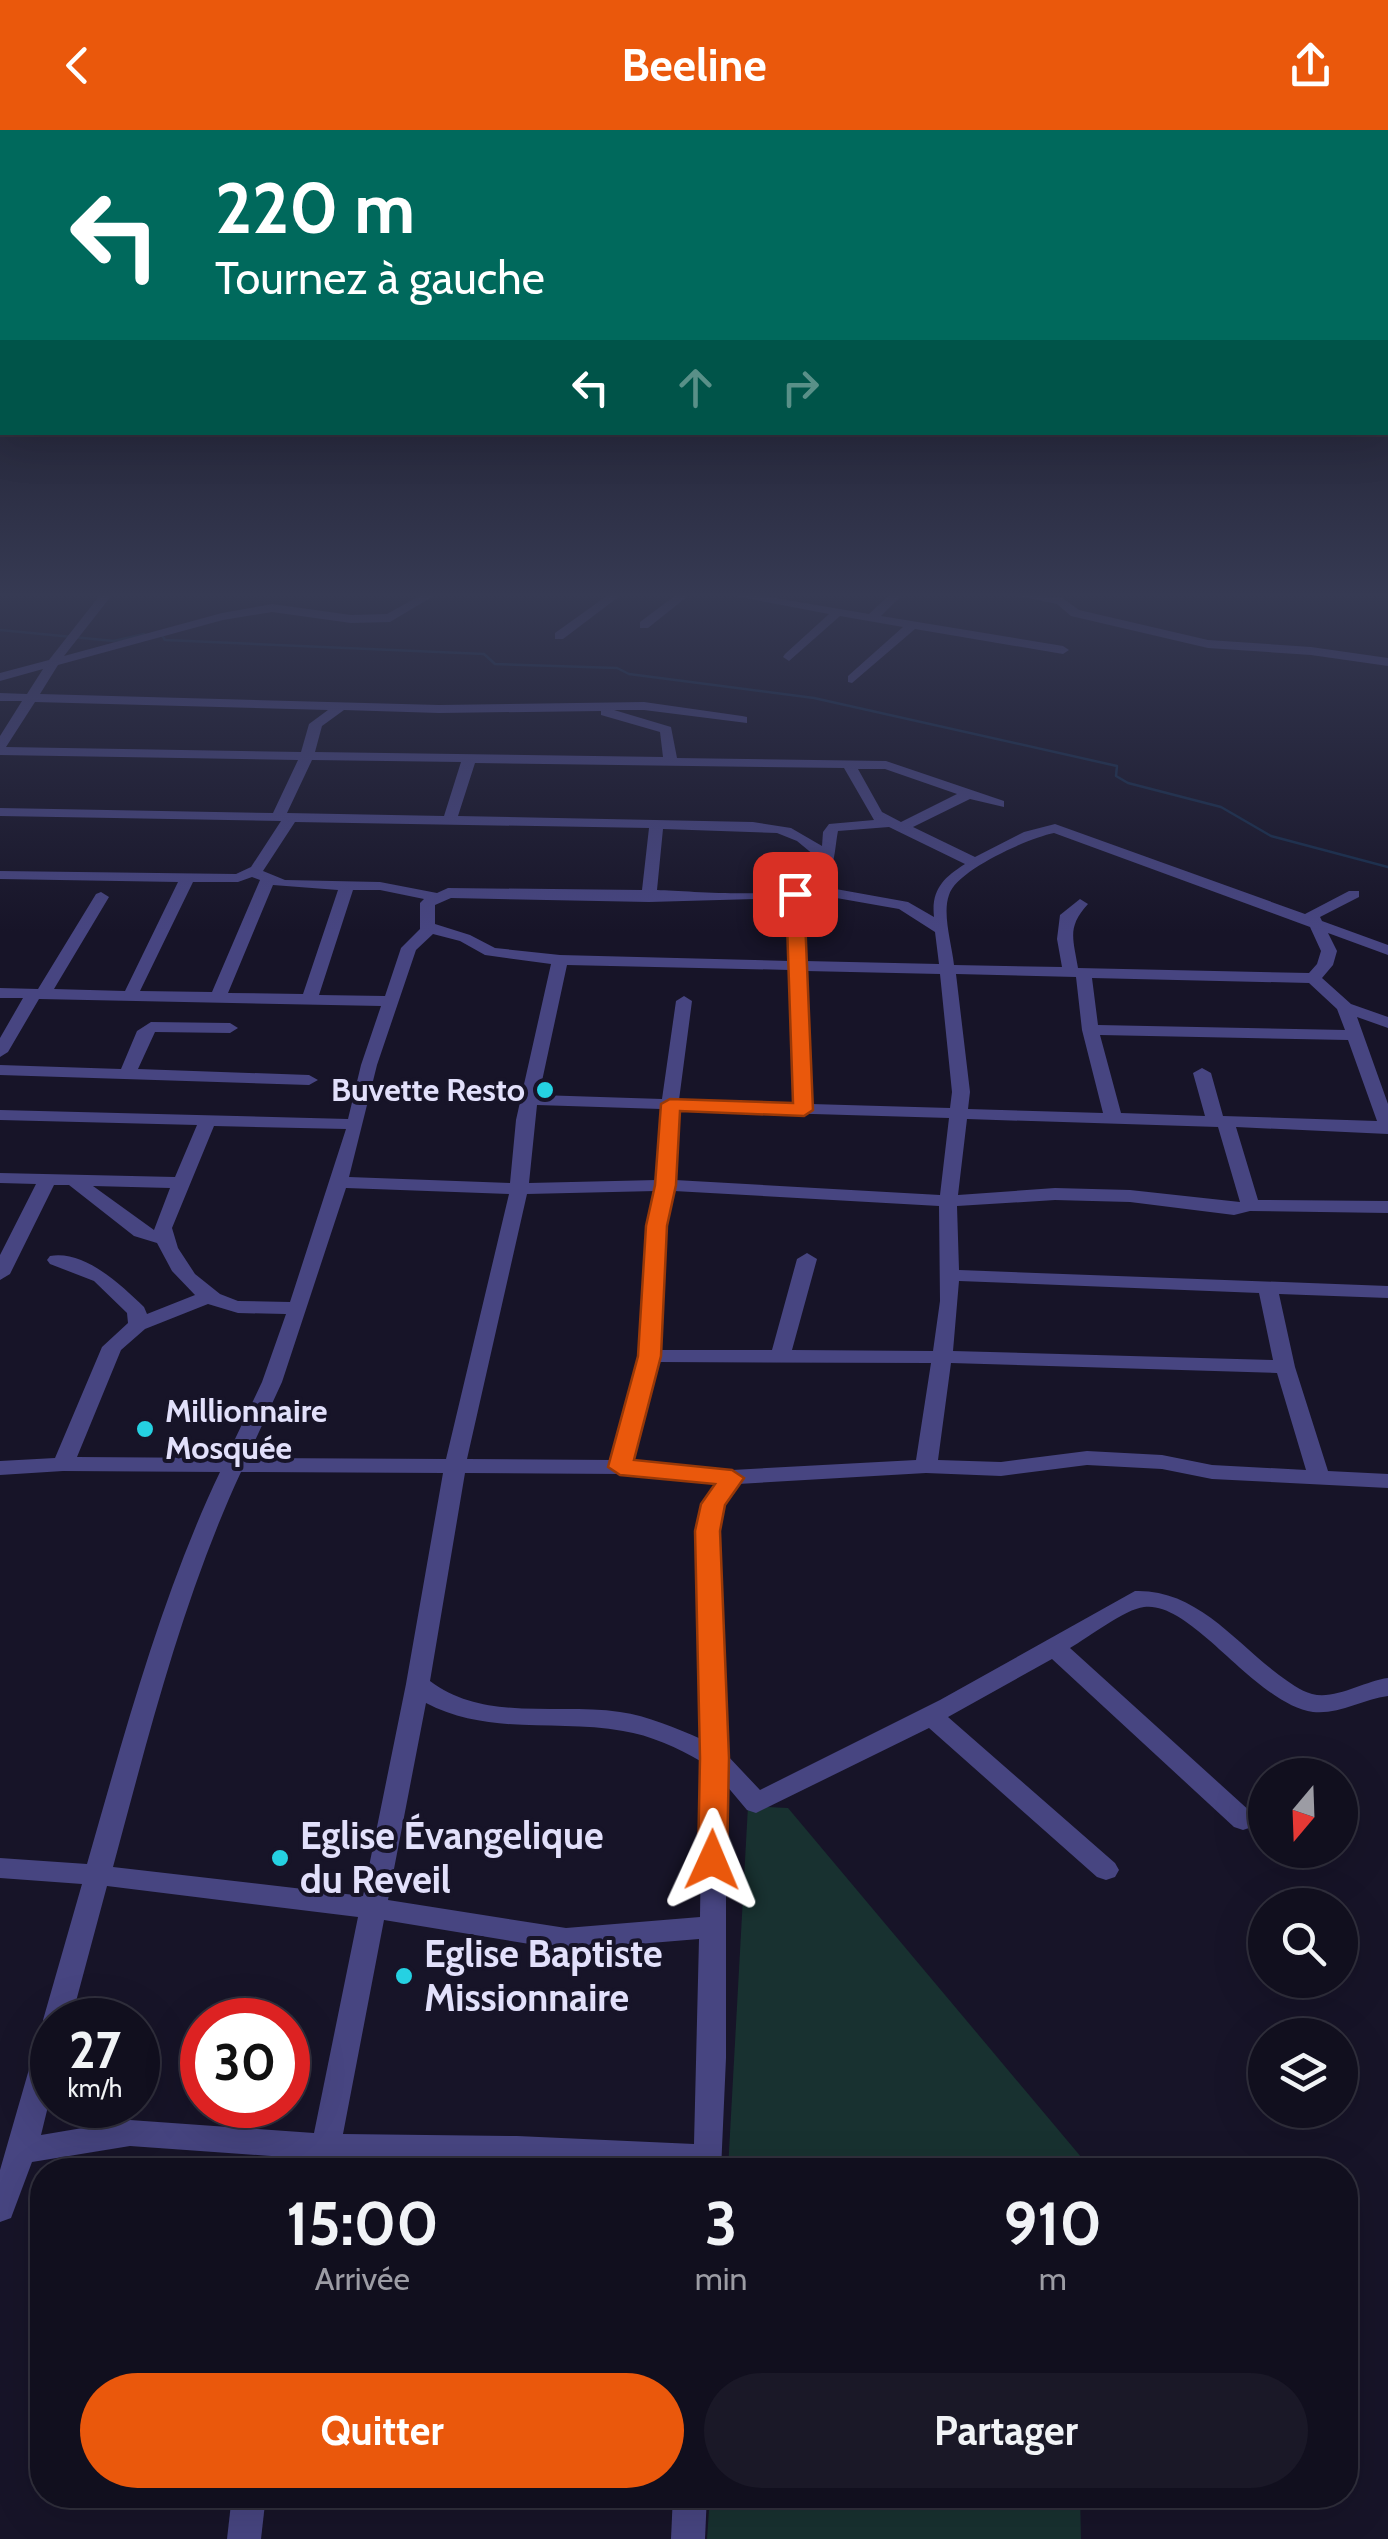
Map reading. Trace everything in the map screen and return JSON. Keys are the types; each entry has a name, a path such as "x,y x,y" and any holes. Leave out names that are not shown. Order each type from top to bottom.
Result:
{"street":[{"path":"25,707 0,749 886,765 999,804"},
{"path":"215,707 316,712 337,707"},
{"path":"521,707 609,707"},
{"path":"654,707 742,720"},
{"path":"594,708 666,730 671,763"},
{"path":"218,998 307,756 316,712"},
{"path":"450,819 468,759"},
{"path":"850,766 876,815 975,863"},
{"path":"802,892 822,877 834,827 894,824 971,793"},
{"path":"0,812 450,819 791,830 801,833 828,859"},
{"path":"649,898 656,825"},
{"path":"926,1466 950,1275 948,1201 962,1092 942,930 941,893 950,880 975,863 1054,828 1388,950"},
{"path":"0,894 6,876 260,876 300,885 380,886 436,897"},
{"path":"130,996 188,878"},
{"path":"310,1000 347,884"},
{"path":"802,892 798,967 804,1110"},
{"path":"64,1998 97,1874 200,1538 272,1382 409,948 428,930 428,903 448,893 649,898 802,892 903,905 942,930"},
{"path":"1313,978 1325,965 1329,950 1312,916 1354,894"},
{"path":"0,1052 101,897"},
{"path":"1080,904 1068,915 1065,940 1078,973 1114,1120"},
{"path":"428,930 465,938 491,952 560,960 1313,978 1345,1007 1388,1023"},
{"path":"326,2158 418,1684 455,1467 519,1189 529,1100 560,960"},
{"path":"0,993 392,1001"},
{"path":"620,1467 650,1356 657,1226 666,1185 670,1104 684,1001"},
{"path":"529,1100 1388,1128 1345,1007"},
{"path":"128,1073 145,1030 151,1027 230,1028"},
{"path":"1090,1030 1354,1034"},
{"path":"0,1070 308,1080"},
{"path":"1202,1073 1250,1204"},
{"path":"0,1115 356,1124"},
{"path":"208,1120 163,1228 176,1266 205,1298 247,1309 298,1307"},
{"path":"0,1178 183,1184"},
{"path":"0,1274 47,1180"},
{"path":"74,1180 141,1232 164,1238"},
{"path":"338,1182 519,1189 666,1185 948,1201 1055,1194 1130,1196 1234,1209 1250,1204 1388,1208"},
{"path":"780,1357 806,1259"},
{"path":"57,1260 101,1277 136,1311 138,1326"},
{"path":"950,1275 1388,1292"},
{"path":"1268,1289 1285,1368 1319,1478"},
{"path":"63,1464 107,1355 118,1340 138,1326 205,1298"},
{"path":"650,1356 940,1357 1285,1368"},
{"path":"0,1468 63,1464 620,1467 732,1478 926,1466 1001,1470 1087,1458 1162,1462 1212,1472 1388,1480"},
{"path":"707,2158 712,2058 714,1758 708,1531 713,1504 732,1478"},
{"path":"418,1684 444,1705 508,1715 622,1721 654,1731 714,1758 756,1804 846,1762 1054,1648 1135,1598 1158,1596 1187,1610 1234,1654 1276,1686 1303,1700 1328,1703 1388,1686"},
{"path":"1054,1648 1243,1820"},
{"path":"930,1715 1106,1870"},
{"path":"0,1868 97,1874 373,1908 566,1940 711,1927"},
{"path":"0,2209 30,2121"},
{"path":"22,2151 130,2133 326,2158 517,2149 631,2158"},
{"path":"244,2539 248,2508"},
{"path":"688,2539 689,2508"}],"green space":[{"path":"748,1806 788,1808 1082,2158 729,2158"},
{"path":"709,2508 1080,2508 1081,2539 707,2539"}],"waterway":[{"path":"856,707 1117,766 1116,776 1128,783 1221,807 1271,836 1388,867"}],"place":[{"name":"Buvette Resto","path":"545,1090"},
{"name":"Millionnaire Mosquée","path":"145,1429"},
{"name":"Eglise Évangelique du Reveil","path":"280,1858"},
{"name":"Eglise Baptiste Missionnaire","path":"404,1976"}],"route":[{"path":"712,1860 714,1758 708,1531 713,1504 732,1478 620,1467 650,1356 651,1298 657,1226 666,1185 670,1104 804,1110 795,894"}]}
